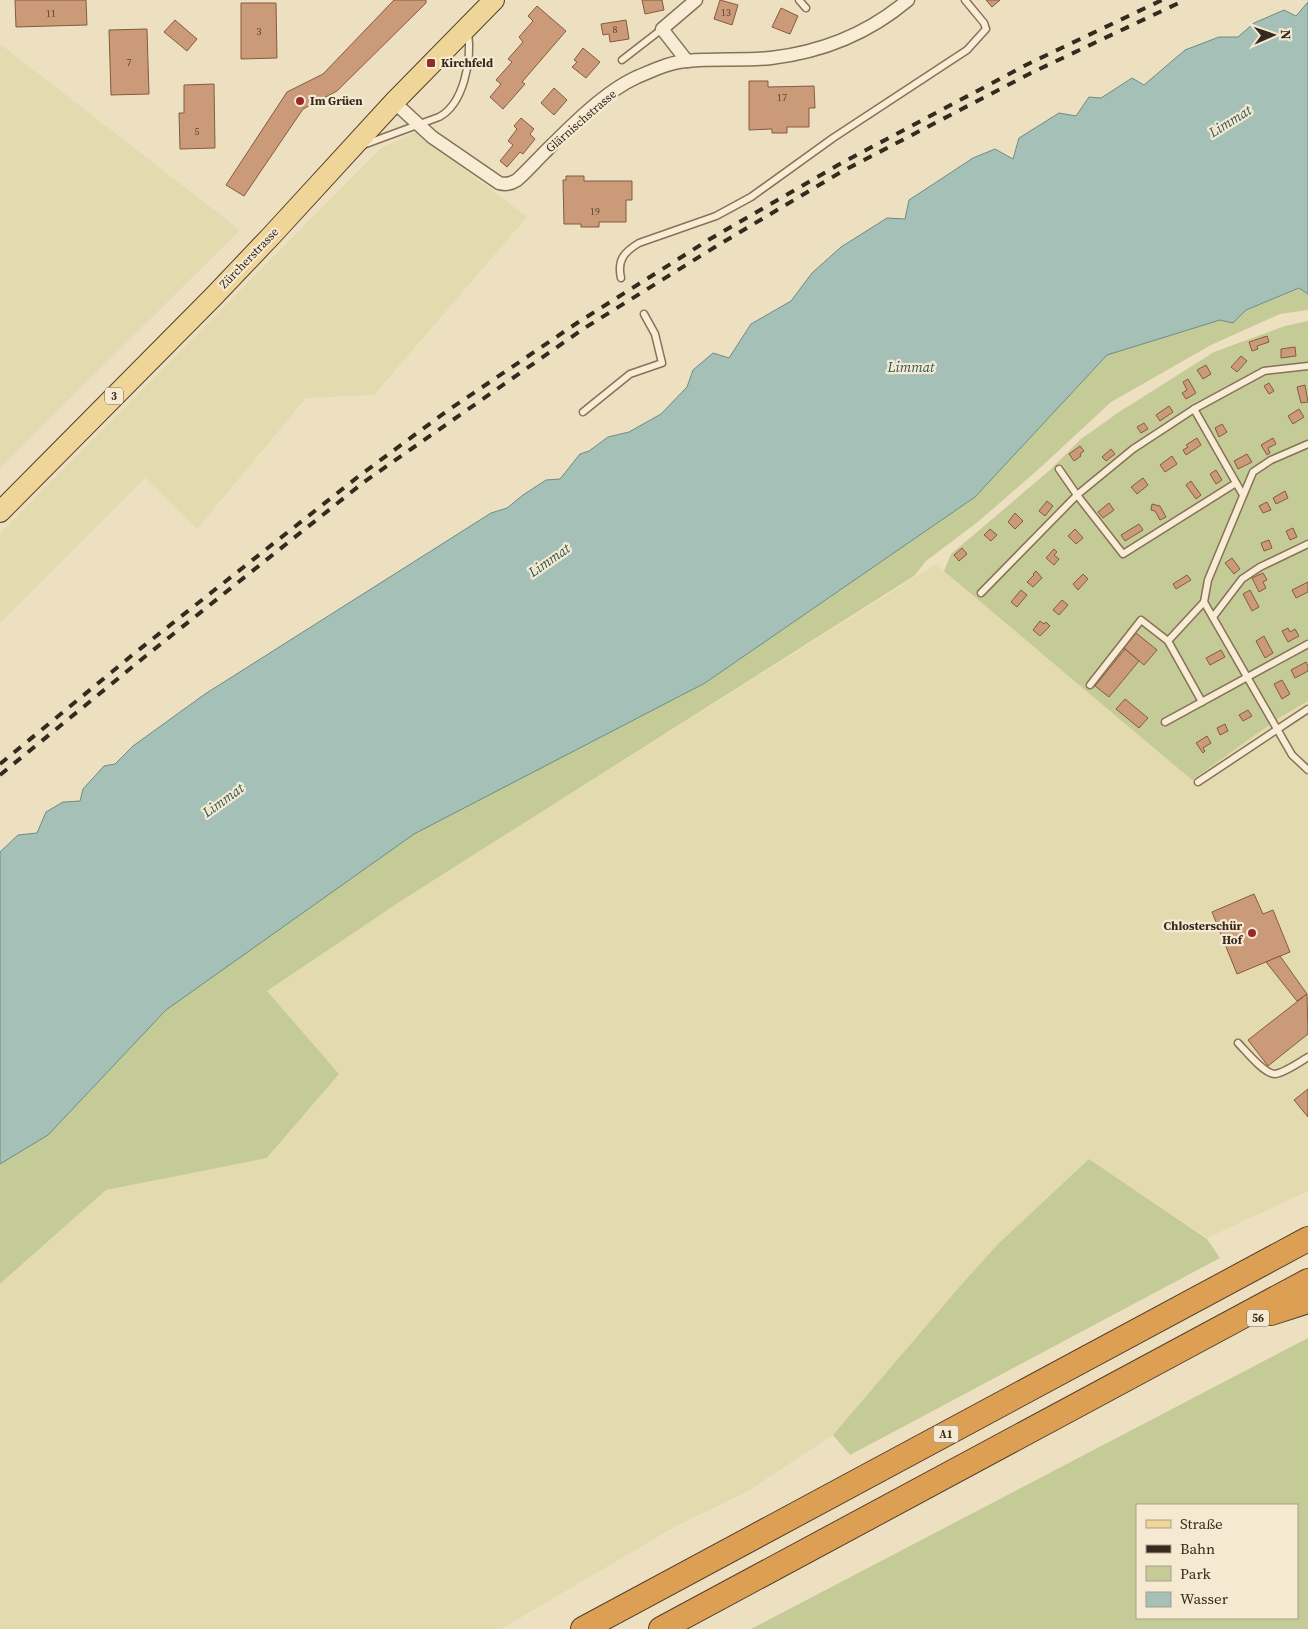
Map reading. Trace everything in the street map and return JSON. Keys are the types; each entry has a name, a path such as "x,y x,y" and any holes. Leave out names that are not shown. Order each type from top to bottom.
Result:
{"highway":[{"name":"A1","path":"583,1629 1308,1239"},
{"path":"661,1629 1308,1281"},
{"name":"56","path":"1207,1335 1308,1301"}],"main road":[{"name":"Zürcherstrasse","path":"0,512 214,296 272,235 347,151 494,0"}],"street":[{"path":"686,60 662,29 696,0"},
{"name":"Glärnischstrasse","path":"394,102 432,137 499,183 506,185 516,180 596,105 614,90 634,78 664,65 686,60 770,58 828,46 860,33 895,11 908,0"}],"lane":[{"path":"799,0 806,8"},
{"path":"621,278 619,269 621,260 629,249 639,243 716,216 752,197 833,138 967,50 986,29 984,23 965,0"},
{"path":"347,151 445,113 456,101 462,85 470,47 467,27"},
{"path":"622,60 662,29"},
{"path":"583,412 630,374 662,363 655,334 644,314"},
{"path":"981,593 1077,495 1133,449 1194,409 1264,371 1308,366"},
{"path":"1194,409 1244,495"},
{"path":"1168,640 1204,602 1208,580 1253,472 1271,460 1308,444"},
{"path":"1059,469 1123,554 1236,483"},
{"path":"1213,617 1242,579 1260,567 1308,544"},
{"path":"1204,602 1292,755 1308,770"},
{"path":"1090,685 1141,620 1168,640 1202,702"},
{"path":"1165,722 1308,644"},
{"path":"1198,782 1308,709"},
{"path":"1238,1043 1266,1071 1274,1074 1308,1057"}],"shaded area":[{"path":"0,44 240,230 0,468"},
{"path":"415,132 527,217 374,395 306,398 197,529 145,478 0,623 0,533 380,149"},
{"path":"936,564 1192,779 1279,718 1308,701 1308,1191 1207,1238 1089,1159 998,1244 833,1435 748,1491 671,1529 501,1629 0,1629 0,1285 106,1190 268,1158 339,1074 267,991 404,899"}],"green space":[{"path":"1300,288 1308,294 1308,310 1280,314 1211,345 1111,402 979,521 926,561 914,576 404,899 267,991 339,1074 267,1158 106,1190 0,1284 0,1164 48,1135 166,1010 414,833 705,683 975,497 1107,355 1220,320 1233,323 1246,310"},
{"path":"1308,321 1308,701 1279,718 1192,780 944,571 951,554 1050,470 1081,439 1119,412 1214,352 1285,326"},
{"path":"1089,1159 1207,1239 1220,1258 850,1455 833,1435 998,1244"},
{"path":"1308,1338 1308,1629 751,1629"}],"water":[{"name":"Limmat","path":"1308,2 1308,294 1299,288 1246,310 1233,323 1220,320 1107,355 975,497 705,683 414,834 166,1010 48,1135 0,1164 0,852 18,835 37,833 46,812 63,802 80,801 83,789 104,766 115,764 133,746 205,694 491,513 507,508 546,480 560,479 580,454 589,451 608,437 629,432 661,414 687,387 693,370 713,353 729,358 751,324 791,301 812,273 841,247 887,218 905,219 909,200 973,158 995,149 1013,159 1019,138 1059,113 1076,116 1089,97 1101,98 1132,78 1144,85 1185,50 1219,37 1238,37 1254,23 1284,10 1296,16"}],"building":[{"path":"15,0 86,0 87,25 16,27"},
{"name":"Im Grüen","path":"394,0 426,0 426,3 337,91 303,109 244,196 226,185 287,92 323,74"},
{"path":"642,0 662,0 664,10 645,14"},
{"path":"720,0 738,5 732,25 714,19"},
{"path":"986,0 1000,0 992,7"},
{"path":"241,3 276,3 277,58 241,59"},
{"path":"537,6 566,31 522,82 525,84 503,109 490,97 501,84 496,80 512,62 508,59 523,42 519,37 533,21 528,16"},
{"path":"781,8 798,16 790,34 772,27"},
{"path":"175,20 197,39 187,51 164,32"},
{"path":"626,20 629,39 610,42 609,34 603,35 601,24"},
{"path":"147,29 149,94 111,95 109,30"},
{"path":"583,48 600,62 586,78 572,67 577,62 574,60"},
{"path":"749,81 768,81 768,87 814,86 815,108 809,108 809,127 787,127 787,133 772,133 772,129 749,130"},
{"path":"214,84 215,148 180,149 179,113 184,113 184,85"},
{"path":"554,88 567,100 554,115 541,103"},
{"path":"521,118 534,129 530,134 535,139 523,154 520,152 507,167 500,161 513,145 508,141 517,129 514,126"},
{"path":"566,176 584,176 584,181 632,181 632,200 626,200 626,222 599,222 599,227 581,227 581,224 564,224 563,180 566,180"},
{"path":"1267,336 1269,342 1257,346 1258,349 1252,351 1249,342"},
{"path":"1295,347 1296,356 1281,358 1281,349"},
{"path":"1241,356 1247,361 1237,372 1231,367"},
{"path":"1206,365 1211,374 1203,379 1197,370"},
{"path":"1188,379 1196,393 1186,399 1182,393 1187,390 1183,382"},
{"path":"1269,383 1274,391 1269,394 1264,386"},
{"path":"1305,385 1308,402 1301,403 1297,387"},
{"path":"1169,406 1173,412 1160,421 1156,415"},
{"path":"1299,409 1304,417 1293,424 1288,416"},
{"path":"1144,423 1148,429 1141,433 1137,427"},
{"path":"1222,424 1227,432 1219,437 1215,428"},
{"path":"1197,438 1201,445 1186,455 1183,450 1188,447 1186,445"},
{"path":"1273,438 1276,444 1268,448 1270,453 1267,455 1261,445"},
{"path":"1080,446 1084,451 1074,461 1069,454"},
{"path":"1111,449 1115,454 1106,461 1102,457"},
{"path":"1247,454 1252,462 1238,469 1234,461"},
{"path":"1172,456 1177,464 1165,472 1160,465"},
{"path":"1216,470 1222,480 1216,484 1210,474"},
{"path":"1143,478 1148,485 1137,494 1131,487"},
{"path":"1191,481 1201,495 1196,499 1186,485"},
{"path":"1285,491 1288,498 1276,504 1273,498"},
{"path":"1047,501 1053,506 1045,516 1039,511"},
{"path":"1267,502 1271,510 1263,513 1259,506"},
{"path":"1109,503 1114,510 1103,518 1098,512"},
{"path":"1152,504 1160,506 1166,517 1160,520 1155,511 1151,510"},
{"path":"1015,513 1023,521 1015,529 1008,522"},
{"path":"1139,524 1143,530 1125,541 1121,535"},
{"path":"1293,528 1297,537 1290,540 1286,531"},
{"path":"990,529 997,535 991,541 984,535"},
{"path":"1075,529 1083,538 1076,544 1068,536"},
{"path":"1269,540 1272,548 1264,551 1261,543"},
{"path":"962,548 967,554 959,561 954,555"},
{"path":"1054,549 1057,552 1054,555 1059,559 1054,565 1046,558"},
{"path":"1232,558 1240,569 1234,574 1225,563"},
{"path":"1036,571 1042,578 1033,587 1027,582"},
{"path":"1263,573 1267,580 1263,582 1266,588 1259,592 1252,578"},
{"path":"1083,574 1088,579 1078,590 1073,584"},
{"path":"1187,575 1191,580 1176,589 1173,584"},
{"path":"1308,582 1308,592 1296,598 1292,590"},
{"path":"1021,590 1027,595 1017,607 1011,602"},
{"path":"1250,590 1259,607 1252,611 1243,594"},
{"path":"1062,600 1068,605 1059,615 1053,610"},
{"path":"1040,621 1044,624 1046,622 1050,626 1040,636 1033,630"},
{"path":"1288,628 1290,632 1295,629 1299,636 1288,642 1282,631"},
{"path":"1136,633 1157,650 1144,665 1124,648"},
{"path":"1264,636 1273,653 1265,658 1256,641"},
{"path":"1125,649 1139,661 1109,697 1095,686"},
{"path":"1221,650 1225,657 1210,665 1206,658"},
{"path":"1306,662 1308,671 1295,678 1291,670"},
{"path":"1282,680 1290,694 1282,699 1274,684"},
{"path":"1125,699 1148,718 1139,728 1116,709"},
{"path":"1248,710 1252,716 1243,721 1239,715"},
{"path":"1225,724 1228,731 1220,735 1217,728"},
{"path":"1207,736 1211,743 1203,748 1205,751 1203,753 1196,743"},
{"name":"Chlosterschür Hof","path":"1254,894 1263,914 1273,910 1290,952 1237,974 1212,912"},
{"path":"1280,956 1307,994 1297,1001 1266,962"},
{"path":"1307,994 1308,1034 1268,1066 1248,1040"},
{"path":"1308,1089 1308,1117 1294,1100"}],"railway":[{"path":"0,764 136,652 359,476 447,411 577,323 710,239 838,165 1026,65 1162,0"},
{"path":"0,775 364,482 583,329 841,172 1031,73 1185,0"}],"place":[{"name":"Kirchfeld","path":"431,63"},
{"name":"Im Grüen","path":"300,101"},
{"name":"Chlosterschür Hof","path":"1252,933"}]}
